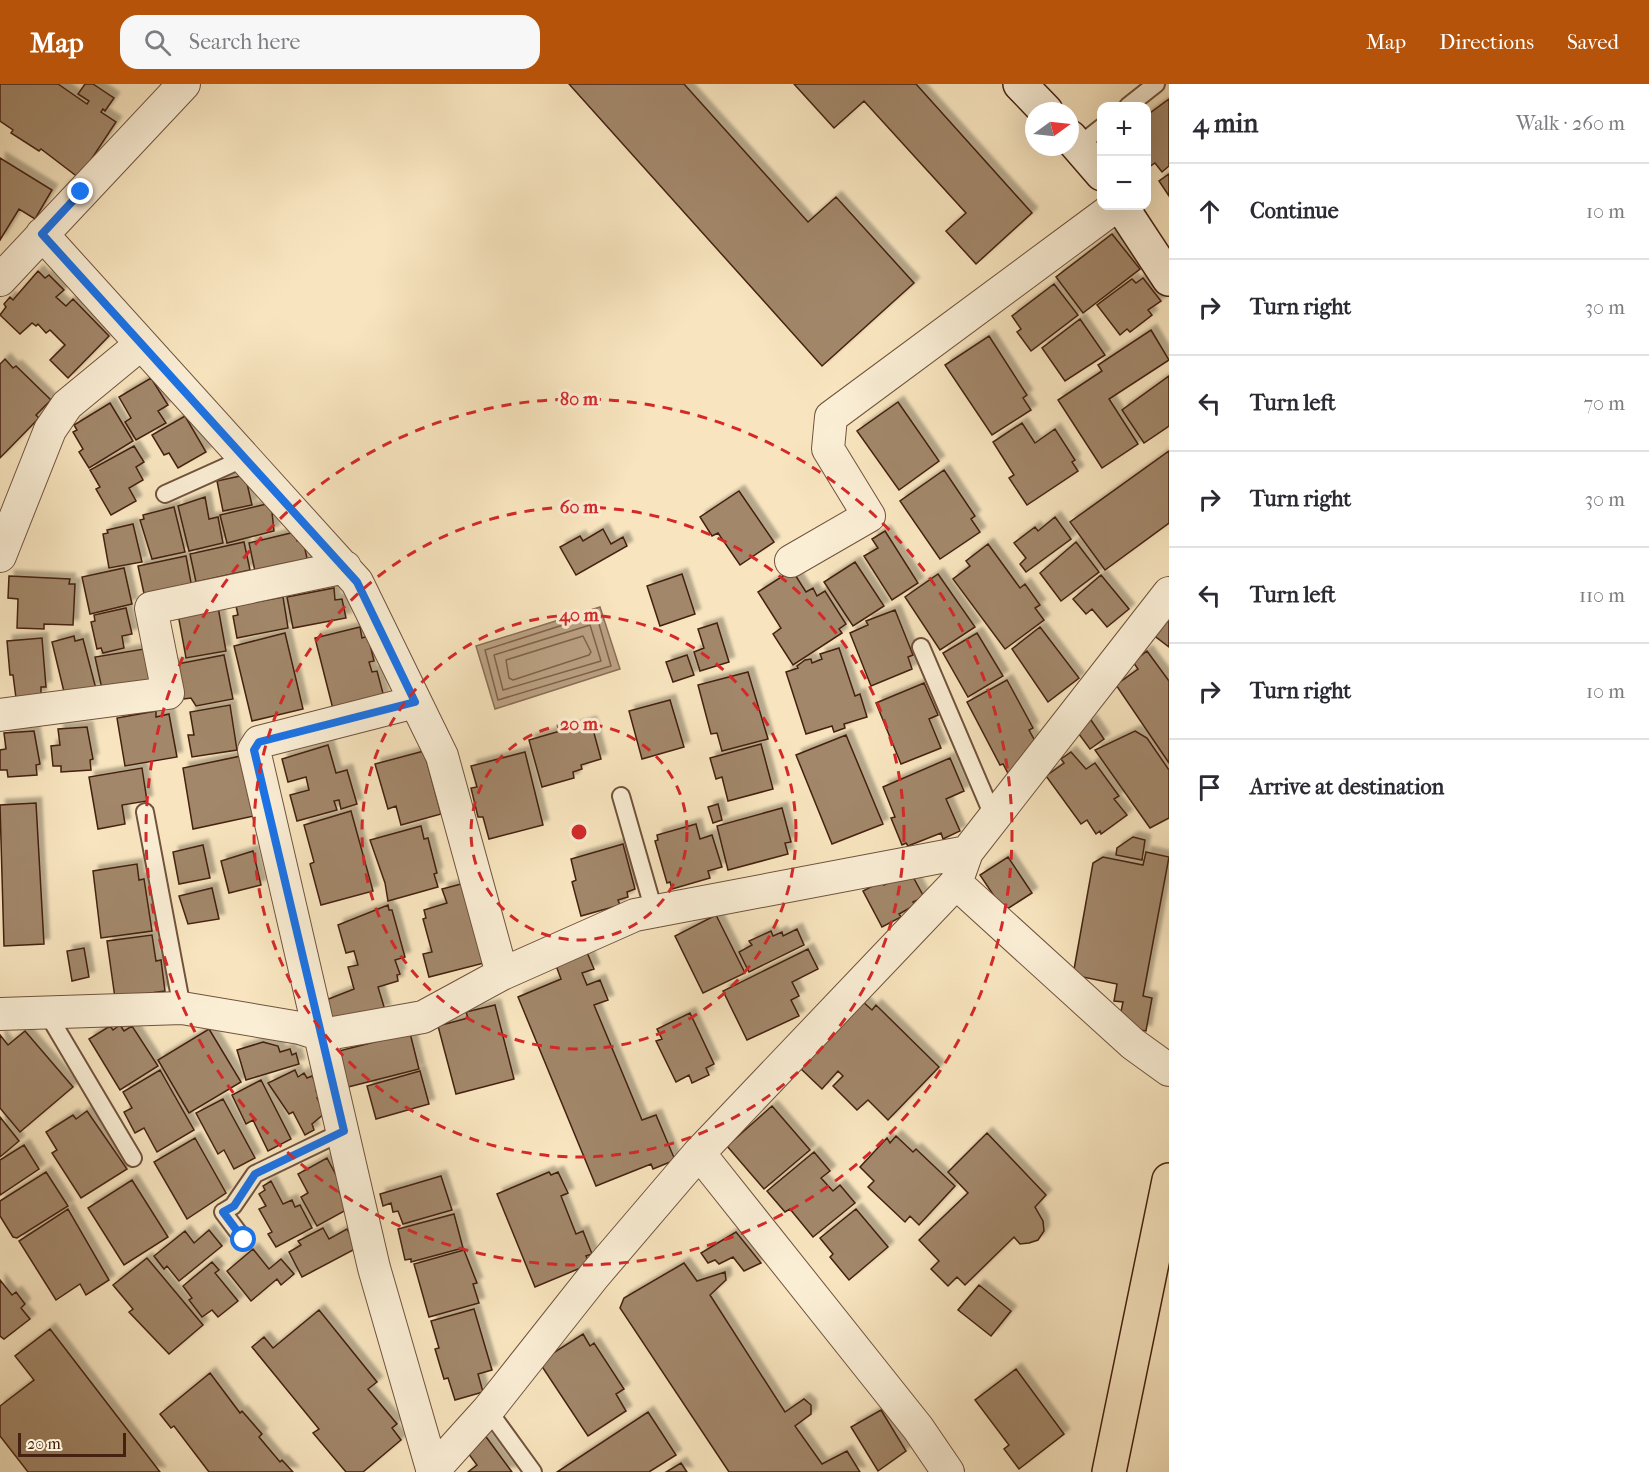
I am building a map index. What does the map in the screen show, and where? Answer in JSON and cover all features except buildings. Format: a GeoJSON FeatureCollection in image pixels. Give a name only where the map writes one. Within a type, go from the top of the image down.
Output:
{"type":"FeatureCollection","features":[{"type":"Feature","properties":{"kind":"main road"},"geometry":{"type":"LineString","coordinates":[[1109,1472],[1169,1180]]}},
{"type":"Feature","properties":{"kind":"street"},"geometry":{"type":"LineString","coordinates":[[0,279],[184,84]]}},
{"type":"Feature","properties":{"kind":"street"},"geometry":{"type":"LineString","coordinates":[[1020,84],[1037,102]]}},
{"type":"Feature","properties":{"kind":"street"},"geometry":{"type":"LineString","coordinates":[[1083,136],[1097,166]]}},
{"type":"Feature","properties":{"kind":"street"},"geometry":{"type":"LineString","coordinates":[[791,561],[869,516],[828,449],[831,417],[1111,210]]}},
{"type":"Feature","properties":{"kind":"street"},"geometry":{"type":"LineString","coordinates":[[1124,210],[1169,279]]}},
{"type":"Feature","properties":{"kind":"street"},"geometry":{"type":"LineString","coordinates":[[42,234],[357,582],[442,756],[502,974]]}},
{"type":"Feature","properties":{"kind":"street"},"geometry":{"type":"LineString","coordinates":[[0,555],[50,430],[67,405],[141,344]]}},
{"type":"Feature","properties":{"kind":"street"},"geometry":{"type":"LineString","coordinates":[[0,715],[168,693],[151,608],[345,567]]}},
{"type":"Feature","properties":{"kind":"street"},"geometry":{"type":"LineString","coordinates":[[432,1472],[488,1410],[594,1276],[699,1153],[956,883],[967,852],[1169,593]]}},
{"type":"Feature","properties":{"kind":"street"},"geometry":{"type":"LineString","coordinates":[[415,702],[259,742],[254,750],[322,1035],[374,1268],[432,1472]]}},
{"type":"Feature","properties":{"kind":"street"},"geometry":{"type":"LineString","coordinates":[[0,1014],[182,1008],[300,1028],[322,1035],[423,1017],[502,974],[635,915],[967,852]]}},
{"type":"Feature","properties":{"kind":"street"},"geometry":{"type":"LineString","coordinates":[[956,883],[1133,1044],[1169,1070]]}},
{"type":"Feature","properties":{"kind":"street"},"geometry":{"type":"LineString","coordinates":[[699,1153],[918,1428],[948,1472]]}},
{"type":"Feature","properties":{"kind":"lane"},"geometry":{"type":"LineString","coordinates":[[1133,102],[1156,84]]}},
{"type":"Feature","properties":{"kind":"lane"},"geometry":{"type":"LineString","coordinates":[[165,494],[245,458]]}},
{"type":"Feature","properties":{"kind":"lane"},"geometry":{"type":"LineString","coordinates":[[921,647],[994,818]]}},
{"type":"Feature","properties":{"kind":"lane"},"geometry":{"type":"LineString","coordinates":[[621,795],[654,911]]}},
{"type":"Feature","properties":{"kind":"lane"},"geometry":{"type":"LineString","coordinates":[[145,812],[182,1008]]}},
{"type":"Feature","properties":{"kind":"lane"},"geometry":{"type":"LineString","coordinates":[[47,1012],[133,1158]]}},
{"type":"Feature","properties":{"kind":"lane"},"geometry":{"type":"LineString","coordinates":[[244,1240],[223,1212],[234,1206],[255,1174],[344,1131]]}},
{"type":"Feature","properties":{"kind":"lane"},"geometry":{"type":"LineString","coordinates":[[488,1410],[533,1472]]}},
{"type":"Feature","properties":{"kind":"water"},"geometry":{"type":"Polygon","coordinates":[[[600,607],[620,669],[495,709],[476,646],[600,607]]]}},
{"type":"Feature","properties":{"kind":"route"},"geometry":{"type":"LineString","coordinates":[[81,192],[42,234],[357,582],[415,702],[259,742],[254,750],[344,1131],[255,1174],[234,1206],[223,1212],[244,1240]]}}]}
